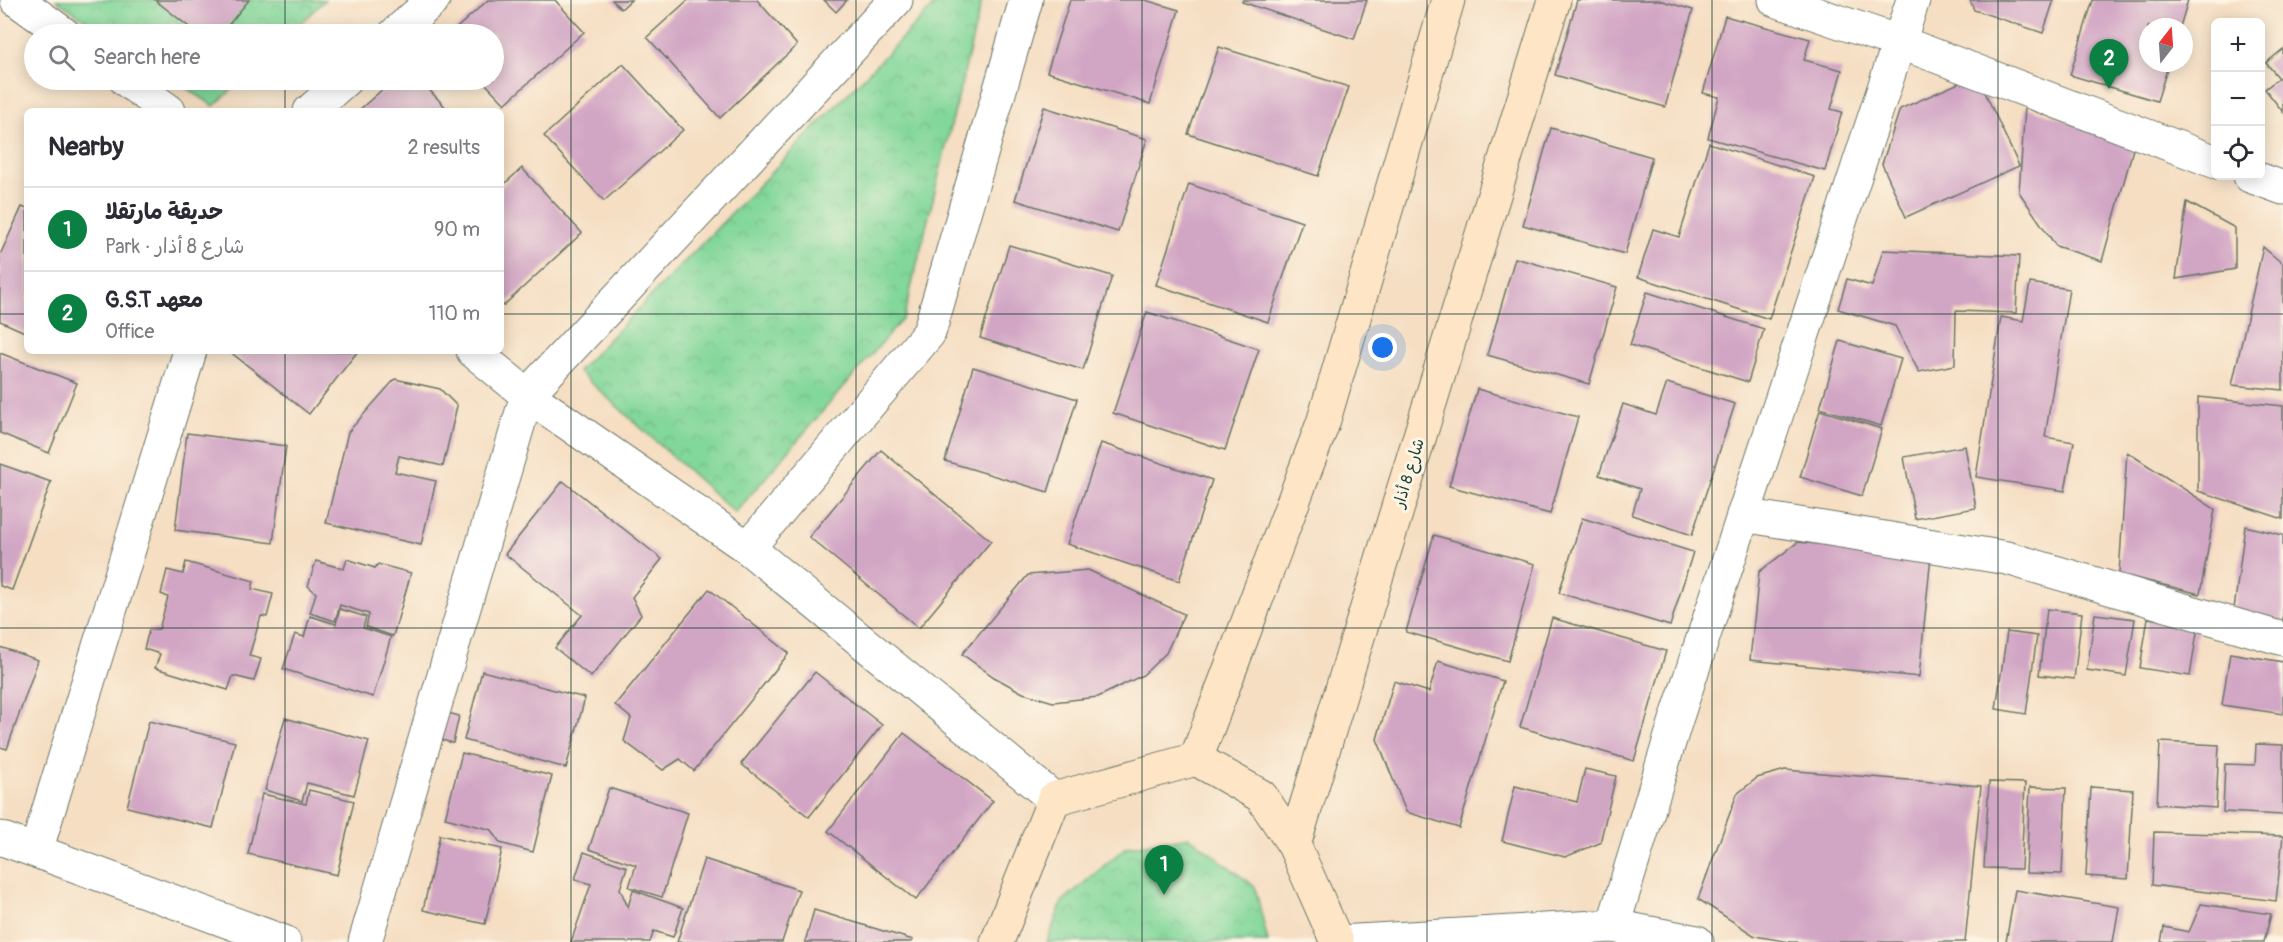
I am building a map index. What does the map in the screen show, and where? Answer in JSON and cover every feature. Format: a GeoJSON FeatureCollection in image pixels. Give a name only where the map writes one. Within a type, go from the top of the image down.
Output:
{"type":"FeatureCollection","features":[{"type":"Feature","properties":{"kind":"main road"},"geometry":{"type":"LineString","coordinates":[[1196,759],[1323,423],[1448,0]]}},
{"type":"Feature","properties":{"kind":"main road","name":"شارع 8 أذار"},"geometry":{"type":"LineString","coordinates":[[1294,845],[1554,0]]}},
{"type":"Feature","properties":{"kind":"main road"},"geometry":{"type":"LineString","coordinates":[[997,942],[1054,799],[1196,759],[1262,796],[1294,845],[1338,942]]}},
{"type":"Feature","properties":{"kind":"street"},"geometry":{"type":"LineString","coordinates":[[17,0],[50,24]]}},
{"type":"Feature","properties":{"kind":"street"},"geometry":{"type":"LineString","coordinates":[[406,24],[433,0]]}},
{"type":"Feature","properties":{"kind":"street"},"geometry":{"type":"LineString","coordinates":[[365,942],[527,395],[896,0]]}},
{"type":"Feature","properties":{"kind":"street"},"geometry":{"type":"LineString","coordinates":[[748,548],[929,333],[1026,0]]}},
{"type":"Feature","properties":{"kind":"street"},"geometry":{"type":"LineString","coordinates":[[1775,0],[1899,42],[2211,160]]}},
{"type":"Feature","properties":{"kind":"street"},"geometry":{"type":"LineString","coordinates":[[1613,926],[1676,720],[1913,0]]}},
{"type":"Feature","properties":{"kind":"street"},"geometry":{"type":"LineString","coordinates":[[140,90],[165,108]]}},
{"type":"Feature","properties":{"kind":"street"},"geometry":{"type":"LineString","coordinates":[[313,108],[334,90]]}},
{"type":"Feature","properties":{"kind":"street"},"geometry":{"type":"LineString","coordinates":[[2261,180],[2283,188]]}},
{"type":"Feature","properties":{"kind":"street"},"geometry":{"type":"LineString","coordinates":[[36,850],[189,354]]}},
{"type":"Feature","properties":{"kind":"street"},"geometry":{"type":"LineString","coordinates":[[477,354],[527,395],[748,548],[1054,799]]}},
{"type":"Feature","properties":{"kind":"street"},"geometry":{"type":"LineString","coordinates":[[1743,515],[2007,558],[2283,639]]}},
{"type":"Feature","properties":{"kind":"street"},"geometry":{"type":"LineString","coordinates":[[0,838],[284,942]]}},
{"type":"Feature","properties":{"kind":"street"},"geometry":{"type":"LineString","coordinates":[[1338,942],[1613,926],[1697,942]]}},
{"type":"Feature","properties":{"kind":"green space"},"geometry":{"type":"Polygon","coordinates":[[[56,0],[325,0],[300,24],[92,24],[56,0]]]}},
{"type":"Feature","properties":{"kind":"green space"},"geometry":{"type":"Polygon","coordinates":[[[939,0],[982,0],[904,317],[735,513],[578,371],[939,0]]]}},
{"type":"Feature","properties":{"kind":"green space"},"geometry":{"type":"Polygon","coordinates":[[[189,90],[231,90],[214,106],[189,90]]]}},
{"type":"Feature","properties":{"kind":"green space"},"geometry":{"type":"Polygon","coordinates":[[[1190,837],[1255,887],[1268,942],[1047,942],[1062,902],[1126,847],[1190,837]]]}},
{"type":"Feature","properties":{"kind":"building"},"geometry":{"type":"Polygon","coordinates":[[[155,0],[249,0],[229,24],[185,24],[155,0]]]}},
{"type":"Feature","properties":{"kind":"building"},"geometry":{"type":"Polygon","coordinates":[[[488,0],[555,0],[584,32],[505,104],[492,90],[504,90],[504,24],[461,24],[488,0]]]}},
{"type":"Feature","properties":{"kind":"building"},"geometry":{"type":"Polygon","coordinates":[[[612,0],[631,0],[621,9],[612,0]]]}},
{"type":"Feature","properties":{"kind":"building"},"geometry":{"type":"Polygon","coordinates":[[[688,0],[757,0],[797,45],[720,118],[647,37],[688,0]]]}},
{"type":"Feature","properties":{"kind":"building"},"geometry":{"type":"Polygon","coordinates":[[[824,0],[847,0],[836,12],[824,0]]]}},
{"type":"Feature","properties":{"kind":"building"},"geometry":{"type":"Polygon","coordinates":[[[1070,0],[1145,0],[1179,10],[1150,104],[1047,72],[1070,0]]]}},
{"type":"Feature","properties":{"kind":"building"},"geometry":{"type":"Polygon","coordinates":[[[1243,0],[1367,0],[1354,39],[1242,2],[1243,0]]]}},
{"type":"Feature","properties":{"kind":"building"},"geometry":{"type":"Polygon","coordinates":[[[1577,0],[1659,0],[1693,10],[1665,107],[1555,75],[1577,0]]]}},
{"type":"Feature","properties":{"kind":"building"},"geometry":{"type":"Polygon","coordinates":[[[1970,0],[2054,0],[2043,33],[1974,10],[1970,0]]]}},
{"type":"Feature","properties":{"kind":"building"},"geometry":{"type":"Polygon","coordinates":[[[2093,0],[2188,0],[2183,18],[2139,18],[2139,72],[2166,72],[2157,101],[2070,75],[2093,0]]]}},
{"type":"Feature","properties":{"kind":"building"},"geometry":{"type":"Polygon","coordinates":[[[1725,16],[1810,39],[1804,60],[1842,70],[1831,109],[1842,112],[1825,171],[1708,138],[1719,97],[1703,93],[1725,16]]]}},
{"type":"Feature","properties":{"kind":"building"},"geometry":{"type":"Polygon","coordinates":[[[1219,47],[1349,87],[1318,176],[1188,134],[1219,47]]]}},
{"type":"Feature","properties":{"kind":"building"},"geometry":{"type":"Polygon","coordinates":[[[2283,49],[2283,112],[2265,89],[2279,78],[2266,63],[2283,49]]]}},
{"type":"Feature","properties":{"kind":"building"},"geometry":{"type":"Polygon","coordinates":[[[623,64],[683,130],[604,201],[544,136],[623,64]]]}},
{"type":"Feature","properties":{"kind":"building"},"geometry":{"type":"Polygon","coordinates":[[[1977,75],[2019,166],[1906,217],[1882,164],[1900,109],[1977,75]]]}},
{"type":"Feature","properties":{"kind":"building"},"geometry":{"type":"Polygon","coordinates":[[[382,90],[429,90],[446,108],[361,108],[382,90]]]}},
{"type":"Feature","properties":{"kind":"building"},"geometry":{"type":"Polygon","coordinates":[[[1044,107],[1147,139],[1118,232],[1015,200],[1044,107]]]}},
{"type":"Feature","properties":{"kind":"building"},"geometry":{"type":"Polygon","coordinates":[[[2025,107],[2135,142],[2102,261],[2056,246],[2019,192],[2025,107]]]}},
{"type":"Feature","properties":{"kind":"building"},"geometry":{"type":"Polygon","coordinates":[[[1551,128],[1652,157],[1625,254],[1523,225],[1551,128]]]}},
{"type":"Feature","properties":{"kind":"building"},"geometry":{"type":"Polygon","coordinates":[[[1709,143],[1815,177],[1769,319],[1638,277],[1653,229],[1679,237],[1709,143]]]}},
{"type":"Feature","properties":{"kind":"building"},"geometry":{"type":"Polygon","coordinates":[[[522,168],[582,233],[504,305],[504,184],[522,168]]]}},
{"type":"Feature","properties":{"kind":"building"},"geometry":{"type":"Polygon","coordinates":[[[1189,184],[1302,222],[1268,322],[1156,285],[1189,184]]]}},
{"type":"Feature","properties":{"kind":"building"},"geometry":{"type":"Polygon","coordinates":[[[2187,202],[2235,228],[2235,269],[2176,279],[2187,202]]]}},
{"type":"Feature","properties":{"kind":"building"},"geometry":{"type":"Polygon","coordinates":[[[22,207],[24,208],[24,332],[0,321],[0,255],[22,207]]]}},
{"type":"Feature","properties":{"kind":"building"},"geometry":{"type":"Polygon","coordinates":[[[1009,245],[1112,276],[1083,370],[980,338],[1009,245]]]}},
{"type":"Feature","properties":{"kind":"building"},"geometry":{"type":"Polygon","coordinates":[[[2263,247],[2283,264],[2283,390],[2232,385],[2263,247]]]}},
{"type":"Feature","properties":{"kind":"building"},"geometry":{"type":"Polygon","coordinates":[[[1883,250],[2019,256],[2016,313],[1956,311],[1955,365],[1919,372],[1895,326],[1838,309],[1847,279],[1872,286],[1883,250]]]}},
{"type":"Feature","properties":{"kind":"building"},"geometry":{"type":"Polygon","coordinates":[[[1515,258],[1617,287],[1589,384],[1487,355],[1515,258]]]}},
{"type":"Feature","properties":{"kind":"building"},"geometry":{"type":"Polygon","coordinates":[[[2030,283],[2069,289],[2045,437],[2074,442],[2065,491],[1976,477],[2001,317],[2023,321],[2030,283]]]}},
{"type":"Feature","properties":{"kind":"building"},"geometry":{"type":"Polygon","coordinates":[[[1647,292],[1764,329],[1748,382],[1630,345],[1647,292]]]}},
{"type":"Feature","properties":{"kind":"building"},"geometry":{"type":"Polygon","coordinates":[[[1147,312],[1259,349],[1225,450],[1113,413],[1147,312]]]}},
{"type":"Feature","properties":{"kind":"building"},"geometry":{"type":"Polygon","coordinates":[[[1840,341],[1901,359],[1881,426],[1820,408],[1840,341]]]}},
{"type":"Feature","properties":{"kind":"building"},"geometry":{"type":"Polygon","coordinates":[[[0,353],[77,383],[49,453],[0,433],[0,353]]]}},
{"type":"Feature","properties":{"kind":"building"},"geometry":{"type":"Polygon","coordinates":[[[233,354],[356,354],[309,414],[233,354]]]}},
{"type":"Feature","properties":{"kind":"building"},"geometry":{"type":"Polygon","coordinates":[[[973,367],[1077,399],[1048,492],[945,461],[973,367]]]}},
{"type":"Feature","properties":{"kind":"building"},"geometry":{"type":"Polygon","coordinates":[[[395,379],[440,389],[457,406],[443,466],[399,456],[395,472],[436,481],[421,545],[326,523],[348,432],[395,379]]]}},
{"type":"Feature","properties":{"kind":"building"},"geometry":{"type":"Polygon","coordinates":[[[1667,383],[1735,404],[1692,535],[1632,515],[1640,489],[1599,475],[1623,404],[1656,415],[1667,383]]]}},
{"type":"Feature","properties":{"kind":"building"},"geometry":{"type":"Polygon","coordinates":[[[1477,389],[1578,417],[1550,514],[1449,486],[1477,389]]]}},
{"type":"Feature","properties":{"kind":"building"},"geometry":{"type":"Polygon","coordinates":[[[2198,397],[2283,406],[2283,519],[2198,491],[2198,397]]]}},
{"type":"Feature","properties":{"kind":"building"},"geometry":{"type":"Polygon","coordinates":[[[1820,410],[1882,429],[1862,496],[1800,477],[1820,410]]]}},
{"type":"Feature","properties":{"kind":"building"},"geometry":{"type":"Polygon","coordinates":[[[187,433],[286,446],[273,543],[175,530],[187,433]]]}},
{"type":"Feature","properties":{"kind":"building"},"geometry":{"type":"Polygon","coordinates":[[[1101,443],[1212,480],[1179,581],[1067,544],[1101,443]]]}},
{"type":"Feature","properties":{"kind":"building"},"geometry":{"type":"Polygon","coordinates":[[[1965,446],[1976,508],[1915,519],[1904,457],[1965,446]]]}},
{"type":"Feature","properties":{"kind":"building"},"geometry":{"type":"Polygon","coordinates":[[[881,450],[991,541],[919,628],[809,537],[881,450]]]}},
{"type":"Feature","properties":{"kind":"building"},"geometry":{"type":"Polygon","coordinates":[[[2127,452],[2215,509],[2200,594],[2119,574],[2127,452]]]}},
{"type":"Feature","properties":{"kind":"building"},"geometry":{"type":"Polygon","coordinates":[[[0,464],[51,482],[12,590],[0,586],[0,464]]]}},
{"type":"Feature","properties":{"kind":"building"},"geometry":{"type":"Polygon","coordinates":[[[563,481],[662,559],[632,597],[641,615],[591,677],[555,648],[582,615],[505,554],[563,481]]]}},
{"type":"Feature","properties":{"kind":"building"},"geometry":{"type":"Polygon","coordinates":[[[1582,518],[1693,552],[1670,626],[1559,593],[1582,518]]]}},
{"type":"Feature","properties":{"kind":"building"},"geometry":{"type":"Polygon","coordinates":[[[2245,526],[2283,535],[2283,625],[2234,609],[2245,526]]]}},
{"type":"Feature","properties":{"kind":"building"},"geometry":{"type":"Polygon","coordinates":[[[1434,535],[1535,564],[1508,661],[1406,632],[1434,535]]]}},
{"type":"Feature","properties":{"kind":"building"},"geometry":{"type":"Polygon","coordinates":[[[1798,542],[1931,555],[1919,677],[1750,660],[1759,572],[1798,542]]]}},
{"type":"Feature","properties":{"kind":"building"},"geometry":{"type":"Polygon","coordinates":[[[347,559],[375,568],[378,564],[411,573],[393,636],[366,627],[369,614],[340,605],[335,621],[310,613],[316,593],[308,586],[316,561],[344,569],[347,559]]]}},
{"type":"Feature","properties":{"kind":"building"},"geometry":{"type":"Polygon","coordinates":[[[186,562],[254,581],[252,589],[273,594],[267,617],[261,616],[249,656],[261,659],[254,681],[233,676],[228,690],[155,668],[160,654],[144,649],[149,630],[159,629],[168,597],[161,594],[167,570],[183,574],[186,562]]]}},
{"type":"Feature","properties":{"kind":"building"},"geometry":{"type":"Polygon","coordinates":[[[1088,570],[1184,614],[1166,653],[1143,675],[1098,697],[1053,702],[1023,693],[994,677],[962,654],[1028,575],[1088,570]]]}},
{"type":"Feature","properties":{"kind":"building"},"geometry":{"type":"Polygon","coordinates":[[[709,589],[789,653],[694,771],[680,759],[663,770],[624,741],[631,718],[615,705],[709,589]]]}},
{"type":"Feature","properties":{"kind":"building"},"geometry":{"type":"Polygon","coordinates":[[[340,609],[366,617],[363,628],[391,637],[373,697],[283,669],[295,634],[304,637],[310,616],[336,624],[340,609]]]}},
{"type":"Feature","properties":{"kind":"building"},"geometry":{"type":"Polygon","coordinates":[[[2047,609],[2082,613],[2074,679],[2039,675],[2047,609]]]}},
{"type":"Feature","properties":{"kind":"building"},"geometry":{"type":"Polygon","coordinates":[[[2095,614],[2135,619],[2126,676],[2087,670],[2095,614]]]}},
{"type":"Feature","properties":{"kind":"building"},"geometry":{"type":"Polygon","coordinates":[[[1552,618],[1666,651],[1634,761],[1520,727],[1552,618]]]}},
{"type":"Feature","properties":{"kind":"building"},"geometry":{"type":"Polygon","coordinates":[[[2148,618],[2198,626],[2190,676],[2140,668],[2148,618]]]}},
{"type":"Feature","properties":{"kind":"building"},"geometry":{"type":"Polygon","coordinates":[[[2007,632],[2037,636],[2026,714],[1996,709],[2007,632]]]}},
{"type":"Feature","properties":{"kind":"building"},"geometry":{"type":"Polygon","coordinates":[[[0,647],[38,660],[7,749],[0,747],[0,647]]]}},
{"type":"Feature","properties":{"kind":"building"},"geometry":{"type":"Polygon","coordinates":[[[2230,653],[2283,662],[2283,714],[2222,705],[2230,653]]]}},
{"type":"Feature","properties":{"kind":"building"},"geometry":{"type":"Polygon","coordinates":[[[1438,661],[1503,681],[1459,828],[1406,812],[1377,739],[1394,681],[1429,692],[1438,661]]]}},
{"type":"Feature","properties":{"kind":"building"},"geometry":{"type":"Polygon","coordinates":[[[482,671],[585,698],[566,768],[464,740],[482,671]]]}},
{"type":"Feature","properties":{"kind":"building"},"geometry":{"type":"Polygon","coordinates":[[[815,672],[882,725],[809,817],[741,764],[815,672]]]}},
{"type":"Feature","properties":{"kind":"building"},"geometry":{"type":"Polygon","coordinates":[[[445,712],[459,716],[453,743],[438,739],[445,712]]]}},
{"type":"Feature","properties":{"kind":"building"},"geometry":{"type":"Polygon","coordinates":[[[285,718],[369,741],[354,795],[307,783],[302,801],[265,790],[285,718]]]}},
{"type":"Feature","properties":{"kind":"building"},"geometry":{"type":"Polygon","coordinates":[[[149,721],[235,742],[213,828],[127,807],[149,721]]]}},
{"type":"Feature","properties":{"kind":"building"},"geometry":{"type":"Polygon","coordinates":[[[904,733],[993,801],[916,900],[828,831],[904,733]]]}},
{"type":"Feature","properties":{"kind":"building"},"geometry":{"type":"Polygon","coordinates":[[[2160,742],[2219,745],[2216,808],[2157,804],[2160,742]]]}},
{"type":"Feature","properties":{"kind":"building"},"geometry":{"type":"Polygon","coordinates":[[[2256,744],[2283,745],[2283,815],[2223,812],[2225,764],[2255,765],[2256,744]]]}},
{"type":"Feature","properties":{"kind":"building"},"geometry":{"type":"Polygon","coordinates":[[[462,753],[552,776],[533,852],[500,843],[492,830],[445,818],[462,753]]]}},
{"type":"Feature","properties":{"kind":"building"},"geometry":{"type":"Polygon","coordinates":[[[1585,769],[1616,776],[1600,843],[1565,857],[1502,841],[1515,786],[1577,802],[1585,769]]]}},
{"type":"Feature","properties":{"kind":"building"},"geometry":{"type":"Polygon","coordinates":[[[1785,770],[1981,786],[1965,942],[1790,942],[1755,936],[1698,899],[1737,794],[1757,778],[1785,770]]]}},
{"type":"Feature","properties":{"kind":"building"},"geometry":{"type":"Polygon","coordinates":[[[1989,782],[2025,783],[2021,869],[1984,868],[1989,782]]]}},
{"type":"Feature","properties":{"kind":"building"},"geometry":{"type":"Polygon","coordinates":[[[2030,787],[2066,788],[2062,874],[2026,873],[2030,787]]]}},
{"type":"Feature","properties":{"kind":"building"},"geometry":{"type":"Polygon","coordinates":[[[2091,787],[2133,790],[2128,879],[2086,876],[2091,787]]]}},
{"type":"Feature","properties":{"kind":"building"},"geometry":{"type":"Polygon","coordinates":[[[609,788],[688,813],[662,897],[629,887],[636,865],[589,849],[609,788]]]}},
{"type":"Feature","properties":{"kind":"building"},"geometry":{"type":"Polygon","coordinates":[[[309,790],[354,801],[337,875],[248,854],[262,794],[306,804],[309,790]]]}},
{"type":"Feature","properties":{"kind":"building"},"geometry":{"type":"Polygon","coordinates":[[[2154,832],[2283,836],[2276,901],[2152,885],[2154,832]]]}},
{"type":"Feature","properties":{"kind":"building"},"geometry":{"type":"Polygon","coordinates":[[[440,835],[502,849],[485,924],[423,910],[440,835]]]}},
{"type":"Feature","properties":{"kind":"building"},"geometry":{"type":"Polygon","coordinates":[[[584,852],[627,867],[620,889],[628,907],[633,890],[683,908],[673,937],[654,931],[650,942],[571,942],[591,884],[575,879],[584,852]]]}},
{"type":"Feature","properties":{"kind":"building"},"geometry":{"type":"Polygon","coordinates":[[[704,859],[799,890],[782,942],[677,942],[704,859]]]}},
{"type":"Feature","properties":{"kind":"building"},"geometry":{"type":"Polygon","coordinates":[[[2015,890],[2119,907],[2113,942],[2006,942],[2015,890]]]}},
{"type":"Feature","properties":{"kind":"building"},"geometry":{"type":"Polygon","coordinates":[[[2201,904],[2271,914],[2264,942],[2161,942],[2164,927],[2189,932],[2201,904]]]}},
{"type":"Feature","properties":{"kind":"building"},"geometry":{"type":"Polygon","coordinates":[[[814,910],[913,940],[912,942],[805,942],[814,910]]]}},
{"type":"Feature","properties":{"kind":"place","name":"G.S.T معهد"},"geometry":{"type":"Point","coordinates":[2109,89]}},
{"type":"Feature","properties":{"kind":"place","name":"حديقة مارتقلا"},"geometry":{"type":"Point","coordinates":[1164,895]}}]}
